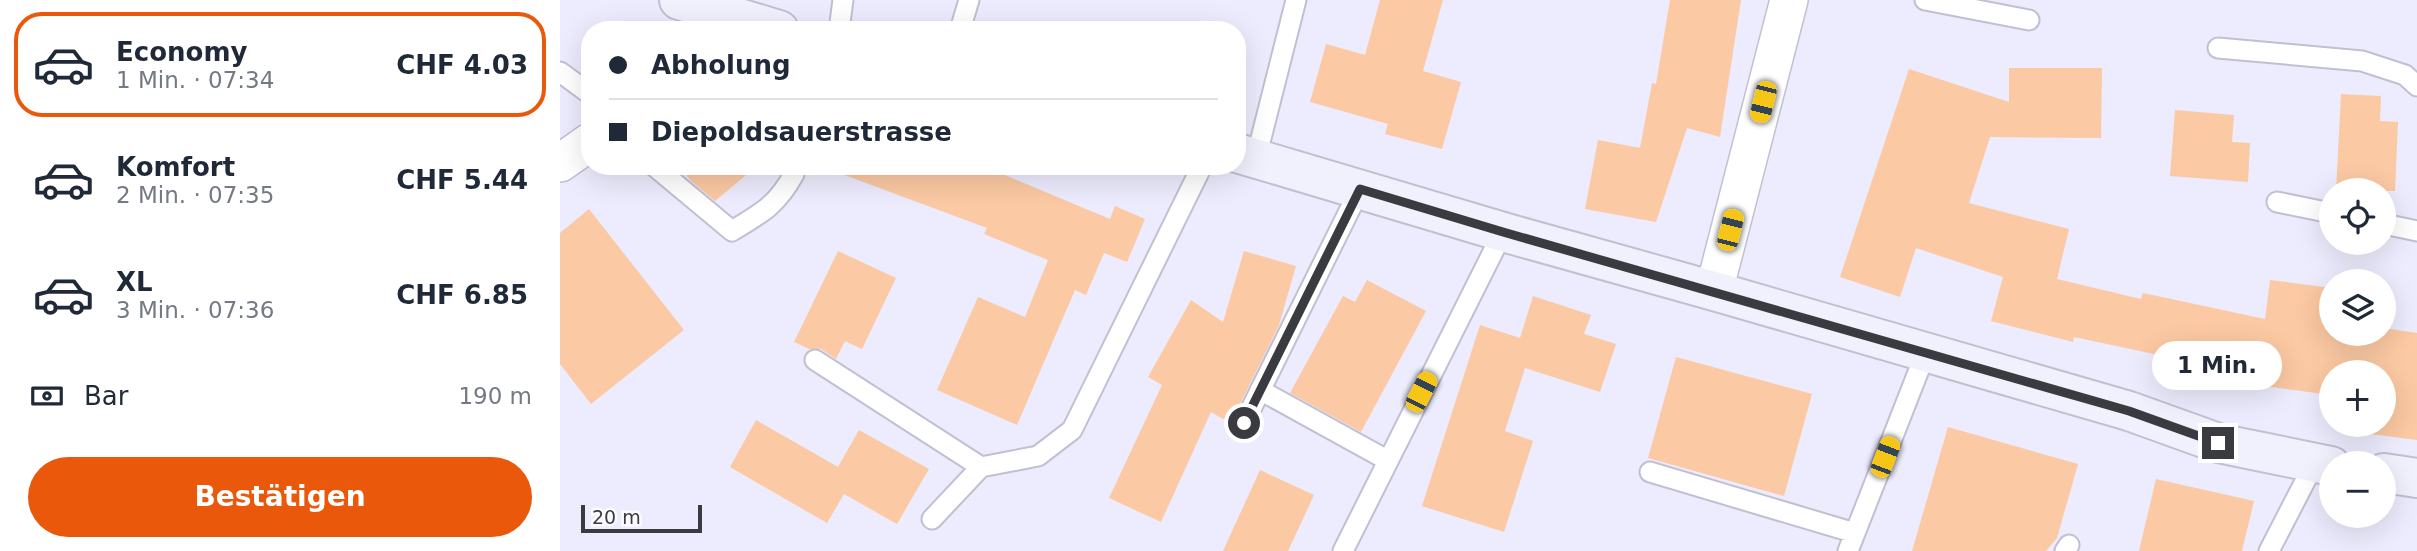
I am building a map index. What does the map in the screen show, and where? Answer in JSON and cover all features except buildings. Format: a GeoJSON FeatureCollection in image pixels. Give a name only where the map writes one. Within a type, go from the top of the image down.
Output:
{"type":"FeatureCollection","features":[{"type":"Feature","properties":{"kind":"main road"},"geometry":{"type":"LineString","coordinates":[[689,8],[742,21]]}},
{"type":"Feature","properties":{"kind":"main road"},"geometry":{"type":"LineString","coordinates":[[1246,155],[1503,232],[2129,411],[2218,443],[2319,464]]}},
{"type":"Feature","properties":{"kind":"main road"},"geometry":{"type":"LineString","coordinates":[[2396,475],[2417,478]]}},
{"type":"Feature","properties":{"kind":"street"},"geometry":{"type":"LineString","coordinates":[[1714,291],[1789,0]]}},
{"type":"Feature","properties":{"kind":"street"},"geometry":{"type":"LineString","coordinates":[[560,163],[581,148]]}},
{"type":"Feature","properties":{"kind":"lane"},"geometry":{"type":"LineString","coordinates":[[840,21],[843,0]]}},
{"type":"Feature","properties":{"kind":"lane"},"geometry":{"type":"LineString","coordinates":[[962,21],[968,0]]}},
{"type":"Feature","properties":{"kind":"lane"},"geometry":{"type":"LineString","coordinates":[[1246,155],[1296,0]]}},
{"type":"Feature","properties":{"kind":"lane"},"geometry":{"type":"LineString","coordinates":[[1925,0],[2029,20]]}},
{"type":"Feature","properties":{"kind":"lane"},"geometry":{"type":"LineString","coordinates":[[2218,48],[2362,61],[2406,75],[2417,86]]}},
{"type":"Feature","properties":{"kind":"lane"},"geometry":{"type":"LineString","coordinates":[[560,72],[581,87]]}},
{"type":"Feature","properties":{"kind":"lane"},"geometry":{"type":"LineString","coordinates":[[665,175],[732,231],[759,215],[782,196],[793,175]]}},
{"type":"Feature","properties":{"kind":"lane"},"geometry":{"type":"LineString","coordinates":[[932,519],[981,467],[1038,456],[1072,430],[1198,175]]}},
{"type":"Feature","properties":{"kind":"lane"},"geometry":{"type":"LineString","coordinates":[[1244,423],[1360,189]]}},
{"type":"Feature","properties":{"kind":"lane"},"geometry":{"type":"LineString","coordinates":[[2277,202],[2319,211]]}},
{"type":"Feature","properties":{"kind":"lane"},"geometry":{"type":"LineString","coordinates":[[2396,227],[2417,231]]}},
{"type":"Feature","properties":{"kind":"lane"},"geometry":{"type":"LineString","coordinates":[[1343,551],[1503,232]]}},
{"type":"Feature","properties":{"kind":"lane"},"geometry":{"type":"LineString","coordinates":[[1650,472],[1851,542],[1926,352]]}},
{"type":"Feature","properties":{"kind":"lane"},"geometry":{"type":"LineString","coordinates":[[815,360],[981,467]]}},
{"type":"Feature","properties":{"kind":"lane"},"geometry":{"type":"LineString","coordinates":[[1260,390],[1387,460]]}},
{"type":"Feature","properties":{"kind":"lane"},"geometry":{"type":"LineString","coordinates":[[2269,551],[2319,471]]}},
{"type":"Feature","properties":{"kind":"route"},"geometry":{"type":"LineString","coordinates":[[1244,423],[1360,189],[2129,411],[2218,443]]}}]}
